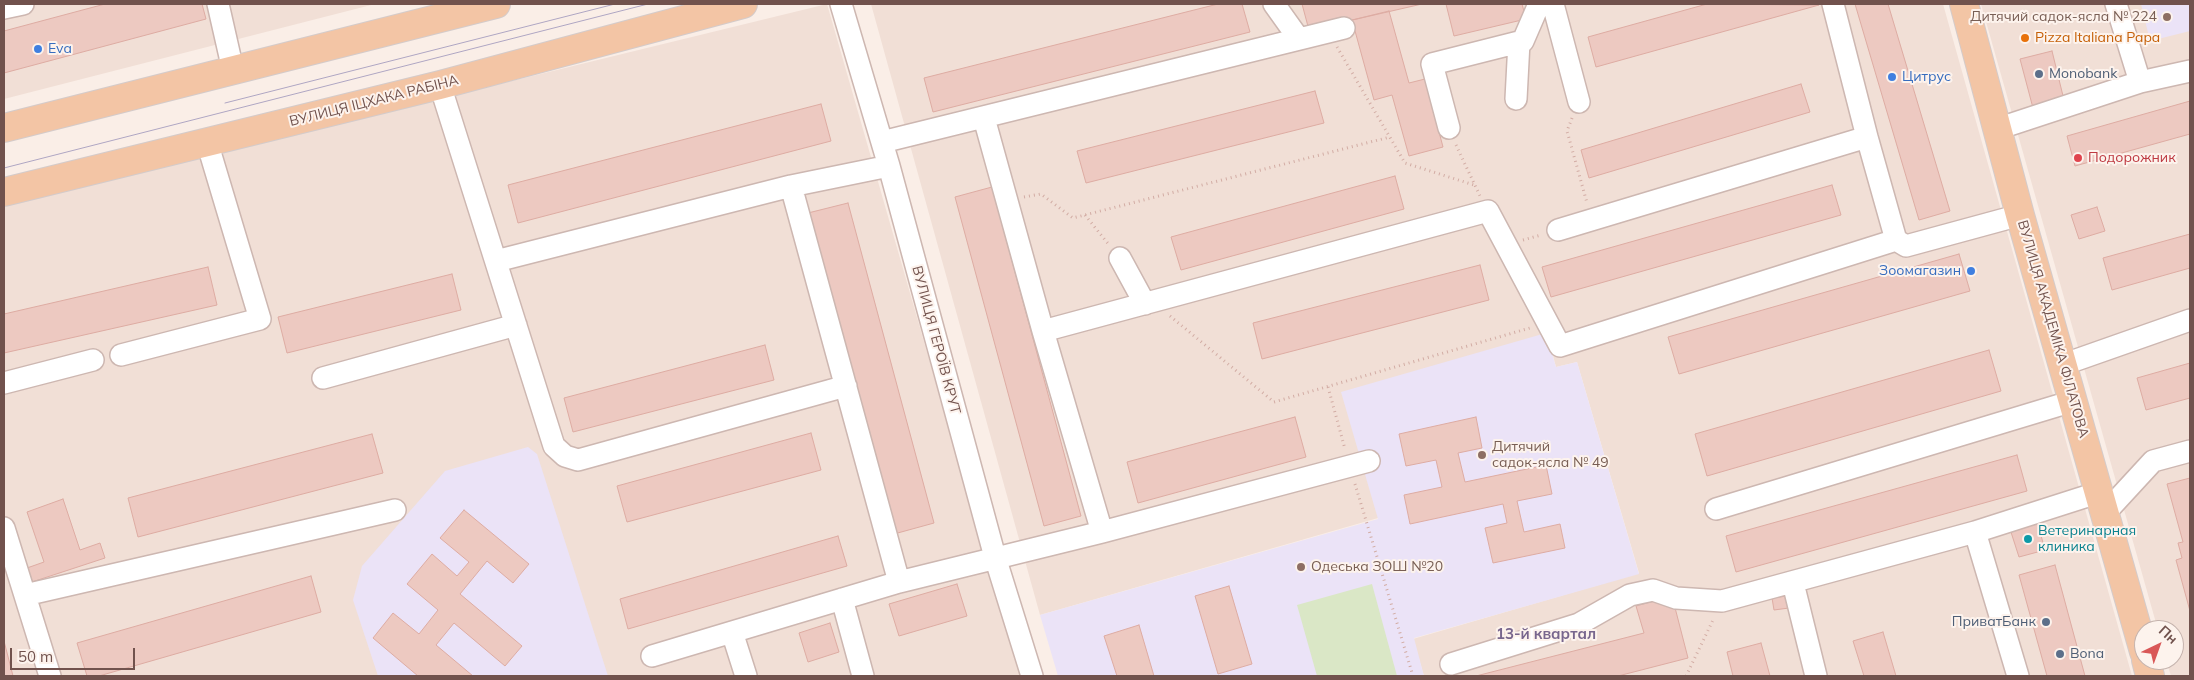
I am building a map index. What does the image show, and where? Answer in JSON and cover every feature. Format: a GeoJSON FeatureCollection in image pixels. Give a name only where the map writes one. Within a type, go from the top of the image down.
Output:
{"type":"FeatureCollection","features":[{"type":"Feature","properties":{"kind":"main road"},"geometry":{"type":"LineString","coordinates":[[4,128],[496,4]]}},
{"type":"Feature","properties":{"kind":"main road","name":"ВУЛИЦЯ ІЦХАКА РАБІНА"},"geometry":{"type":"LineString","coordinates":[[4,192],[440,85],[743,4]]}},
{"type":"Feature","properties":{"kind":"main road","name":"ВУЛИЦЯ АКАДЕМІКА ФІЛАТОВА"},"geometry":{"type":"LineString","coordinates":[[1964,4],[2020,216],[2135,620]]}},
{"type":"Feature","properties":{"kind":"street"},"geometry":{"type":"LineString","coordinates":[[4,8],[23,4]]}},
{"type":"Feature","properties":{"kind":"street"},"geometry":{"type":"LineString","coordinates":[[218,4],[234,70]]}},
{"type":"Feature","properties":{"kind":"street","name":"ВУЛИЦЯ ГЕРОЇВ КРУТ"},"geometry":{"type":"LineString","coordinates":[[841,4],[889,166],[995,557],[1032,676]]}},
{"type":"Feature","properties":{"kind":"street"},"geometry":{"type":"LineString","coordinates":[[1274,4],[1299,39]]}},
{"type":"Feature","properties":{"kind":"street"},"geometry":{"type":"LineString","coordinates":[[1449,128],[1432,64],[1523,41],[1539,4]]}},
{"type":"Feature","properties":{"kind":"street"},"geometry":{"type":"LineString","coordinates":[[1553,4],[1579,102]]}},
{"type":"Feature","properties":{"kind":"street"},"geometry":{"type":"LineString","coordinates":[[1833,4],[1896,240],[1906,246],[2020,216]]}},
{"type":"Feature","properties":{"kind":"street"},"geometry":{"type":"LineString","coordinates":[[2116,4],[2140,82]]}},
{"type":"Feature","properties":{"kind":"street"},"geometry":{"type":"LineString","coordinates":[[882,142],[1336,30]]}},
{"type":"Feature","properties":{"kind":"street"},"geometry":{"type":"LineString","coordinates":[[1516,99],[1519,42]]}},
{"type":"Feature","properties":{"kind":"street"},"geometry":{"type":"LineString","coordinates":[[1997,129],[2140,82],[2190,71]]}},
{"type":"Feature","properties":{"kind":"street"},"geometry":{"type":"LineString","coordinates":[[440,85],[554,446],[565,456],[578,460],[846,386]]}},
{"type":"Feature","properties":{"kind":"street"},"geometry":{"type":"LineString","coordinates":[[984,118],[1102,532]]}},
{"type":"Feature","properties":{"kind":"street"},"geometry":{"type":"LineString","coordinates":[[1558,230],[1867,137]]}},
{"type":"Feature","properties":{"kind":"street"},"geometry":{"type":"LineString","coordinates":[[121,355],[260,319],[206,142]]}},
{"type":"Feature","properties":{"kind":"street"},"geometry":{"type":"LineString","coordinates":[[496,261],[792,186],[889,166]]}},
{"type":"Feature","properties":{"kind":"street"},"geometry":{"type":"LineString","coordinates":[[792,186],[899,582]]}},
{"type":"Feature","properties":{"kind":"street"},"geometry":{"type":"LineString","coordinates":[[1043,330],[1488,211],[1549,322],[1560,346],[1896,240]]}},
{"type":"Feature","properties":{"kind":"street"},"geometry":{"type":"LineString","coordinates":[[1120,258],[1148,303]]}},
{"type":"Feature","properties":{"kind":"street"},"geometry":{"type":"LineString","coordinates":[[2062,365],[2190,320]]}},
{"type":"Feature","properties":{"kind":"street"},"geometry":{"type":"LineString","coordinates":[[323,378],[516,325]]}},
{"type":"Feature","properties":{"kind":"street"},"geometry":{"type":"LineString","coordinates":[[4,383],[93,360]]}},
{"type":"Feature","properties":{"kind":"street"},"geometry":{"type":"LineString","coordinates":[[1716,509],[2073,401]]}},
{"type":"Feature","properties":{"kind":"street"},"geometry":{"type":"LineString","coordinates":[[1451,664],[1579,624],[1630,595],[1653,590],[1676,598],[1722,601],[1975,532],[2103,502],[2153,461],[2190,451]]}},
{"type":"Feature","properties":{"kind":"street"},"geometry":{"type":"LineString","coordinates":[[652,656],[899,582],[1102,532],[1359,463]]}},
{"type":"Feature","properties":{"kind":"street"},"geometry":{"type":"LineString","coordinates":[[25,595],[395,510]]}},
{"type":"Feature","properties":{"kind":"street"},"geometry":{"type":"LineString","coordinates":[[4,528],[50,676]]}},
{"type":"Feature","properties":{"kind":"street"},"geometry":{"type":"LineString","coordinates":[[1975,532],[2018,676]]}},
{"type":"Feature","properties":{"kind":"street"},"geometry":{"type":"LineString","coordinates":[[1793,582],[1816,676]]}},
{"type":"Feature","properties":{"kind":"street"},"geometry":{"type":"LineString","coordinates":[[842,599],[863,676]]}},
{"type":"Feature","properties":{"kind":"street"},"geometry":{"type":"LineString","coordinates":[[732,632],[746,676]]}},
{"type":"Feature","properties":{"kind":"path"},"geometry":{"type":"LineString","coordinates":[[1336,30],[1405,164],[1474,184]]}},
{"type":"Feature","properties":{"kind":"path"},"geometry":{"type":"LineString","coordinates":[[1579,102],[1567,131],[1592,220]]}},
{"type":"Feature","properties":{"kind":"path"},"geometry":{"type":"LineString","coordinates":[[1449,128],[1488,211]]}},
{"type":"Feature","properties":{"kind":"path"},"geometry":{"type":"LineString","coordinates":[[1007,201],[1041,194],[1072,218],[1390,137]]}},
{"type":"Feature","properties":{"kind":"path"},"geometry":{"type":"LineString","coordinates":[[1085,215],[1120,258]]}},
{"type":"Feature","properties":{"kind":"path"},"geometry":{"type":"LineString","coordinates":[[1506,245],[1558,230]]}},
{"type":"Feature","properties":{"kind":"path"},"geometry":{"type":"LineString","coordinates":[[1148,303],[1274,402],[1549,322]]}},
{"type":"Feature","properties":{"kind":"path"},"geometry":{"type":"LineString","coordinates":[[1328,387],[1359,463],[1413,676]]}},
{"type":"Feature","properties":{"kind":"path"},"geometry":{"type":"LineString","coordinates":[[1686,676],[1722,601]]}},
{"type":"Feature","properties":{"kind":"shaded area"},"geometry":{"type":"Polygon","coordinates":[[[4,4],[375,4],[4,99],[4,4]]]}},
{"type":"Feature","properties":{"kind":"shaded area"},"geometry":{"type":"Polygon","coordinates":[[[827,4],[1020,676],[4,676],[4,205],[827,4]]]}},
{"type":"Feature","properties":{"kind":"shaded area"},"geometry":{"type":"Polygon","coordinates":[[[871,4],[1943,4],[2132,676],[1424,676],[1413,639],[1639,573],[1577,362],[1556,367],[1547,333],[1378,518],[1040,615],[871,4]]]}},
{"type":"Feature","properties":{"kind":"shaded area"},"geometry":{"type":"Polygon","coordinates":[[[1981,4],[2190,4],[2190,676],[2171,676],[2169,670],[2184,670],[2184,620],[2155,620],[1981,4]]]}},
{"type":"Feature","properties":{"kind":"shaded area","name":"Дитячий садок-ясла № 224"},"geometry":{"type":"Polygon","coordinates":[[[2141,4],[2190,4],[2190,31],[2150,41],[2141,4]]]}},
{"type":"Feature","properties":{"kind":"shaded area"},"geometry":{"type":"Polygon","coordinates":[[[1546,333],[1556,367],[1577,362],[1639,574],[1414,638],[1424,676],[1058,676],[1040,615],[1378,519],[1341,392],[1546,333]]]}},
{"type":"Feature","properties":{"kind":"shaded area"},"geometry":{"type":"Polygon","coordinates":[[[528,447],[537,454],[608,676],[378,676],[353,600],[362,566],[445,471],[528,447]]]}},
{"type":"Feature","properties":{"kind":"green space"},"geometry":{"type":"Polygon","coordinates":[[[1372,584],[1397,676],[1317,676],[1297,605],[1372,584]]]}},
{"type":"Feature","properties":{"kind":"building"},"geometry":{"type":"Polygon","coordinates":[[[105,4],[202,4],[206,19],[4,73],[4,31],[105,4]]]}},
{"type":"Feature","properties":{"kind":"building"},"geometry":{"type":"Polygon","coordinates":[[[1218,4],[1242,4],[1250,32],[933,112],[924,78],[1218,4]]]}},
{"type":"Feature","properties":{"kind":"building"},"geometry":{"type":"Polygon","coordinates":[[[1302,4],[1422,4],[1309,30],[1302,4]]]}},
{"type":"Feature","properties":{"kind":"building"},"geometry":{"type":"Polygon","coordinates":[[[1446,4],[1522,4],[1526,19],[1454,36],[1446,4]]]}},
{"type":"Feature","properties":{"kind":"building"},"geometry":{"type":"Polygon","coordinates":[[[1707,4],[1819,5],[1596,67],[1588,37],[1707,4]]]}},
{"type":"Feature","properties":{"kind":"building"},"geometry":{"type":"Polygon","coordinates":[[[1855,4],[1888,4],[1950,211],[1919,220],[1855,4]]]}},
{"type":"Feature","properties":{"kind":"building"},"geometry":{"type":"Polygon","coordinates":[[[1389,11],[1409,83],[1425,79],[1443,147],[1409,156],[1392,95],[1374,100],[1352,20],[1389,11]]]}},
{"type":"Feature","properties":{"kind":"building"},"geometry":{"type":"Polygon","coordinates":[[[2052,51],[2064,100],[2033,108],[2020,59],[2052,51]]]}},
{"type":"Feature","properties":{"kind":"building"},"geometry":{"type":"Polygon","coordinates":[[[1801,84],[1810,112],[1589,178],[1581,150],[1801,84]]]}},
{"type":"Feature","properties":{"kind":"building"},"geometry":{"type":"Polygon","coordinates":[[[1315,91],[1324,123],[1086,183],[1077,151],[1315,91]]]}},
{"type":"Feature","properties":{"kind":"building"},"geometry":{"type":"Polygon","coordinates":[[[2190,101],[2190,134],[2075,166],[2067,136],[2190,101]]]}},
{"type":"Feature","properties":{"kind":"building"},"geometry":{"type":"Polygon","coordinates":[[[821,104],[831,141],[518,223],[508,185],[821,104]]]}},
{"type":"Feature","properties":{"kind":"building"},"geometry":{"type":"Polygon","coordinates":[[[1395,176],[1404,209],[1181,270],[1171,237],[1395,176]]]}},
{"type":"Feature","properties":{"kind":"building"},"geometry":{"type":"Polygon","coordinates":[[[1832,185],[1841,215],[1551,297],[1542,267],[1832,185]]]}},
{"type":"Feature","properties":{"kind":"building"},"geometry":{"type":"Polygon","coordinates":[[[992,187],[1081,516],[1044,526],[955,197],[992,187]]]}},
{"type":"Feature","properties":{"kind":"building"},"geometry":{"type":"Polygon","coordinates":[[[848,203],[934,523],[894,534],[808,213],[848,203]]]}},
{"type":"Feature","properties":{"kind":"building"},"geometry":{"type":"Polygon","coordinates":[[[2097,207],[2105,231],[2079,239],[2071,215],[2097,207]]]}},
{"type":"Feature","properties":{"kind":"building"},"geometry":{"type":"Polygon","coordinates":[[[2190,234],[2190,268],[2112,290],[2103,258],[2190,234]]]}},
{"type":"Feature","properties":{"kind":"building"},"geometry":{"type":"Polygon","coordinates":[[[1959,254],[1970,291],[1679,374],[1668,337],[1959,254]]]}},
{"type":"Feature","properties":{"kind":"building"},"geometry":{"type":"Polygon","coordinates":[[[1480,265],[1489,300],[1262,359],[1253,323],[1480,265]]]}},
{"type":"Feature","properties":{"kind":"building"},"geometry":{"type":"Polygon","coordinates":[[[208,267],[217,305],[4,353],[4,314],[208,267]]]}},
{"type":"Feature","properties":{"kind":"building"},"geometry":{"type":"Polygon","coordinates":[[[452,274],[461,310],[287,353],[278,317],[452,274]]]}},
{"type":"Feature","properties":{"kind":"building"},"geometry":{"type":"Polygon","coordinates":[[[765,345],[774,380],[573,432],[564,398],[765,345]]]}},
{"type":"Feature","properties":{"kind":"building"},"geometry":{"type":"Polygon","coordinates":[[[1989,350],[2001,391],[1707,476],[1695,434],[1989,350]]]}},
{"type":"Feature","properties":{"kind":"building"},"geometry":{"type":"Polygon","coordinates":[[[2190,363],[2190,398],[2146,410],[2137,378],[2190,363]]]}},
{"type":"Feature","properties":{"kind":"building"},"geometry":{"type":"Polygon","coordinates":[[[1295,417],[1306,457],[1138,503],[1127,462],[1295,417]]]}},
{"type":"Feature","properties":{"kind":"building"},"geometry":{"type":"Polygon","coordinates":[[[1476,417],[1482,448],[1458,453],[1465,482],[1546,465],[1552,494],[1517,501],[1524,532],[1560,524],[1565,548],[1493,563],[1485,528],[1507,523],[1503,504],[1410,524],[1404,495],[1442,487],[1436,460],[1406,466],[1399,434],[1476,417]]]}},
{"type":"Feature","properties":{"kind":"building"},"geometry":{"type":"Polygon","coordinates":[[[811,433],[821,470],[627,522],[617,486],[811,433]]]}},
{"type":"Feature","properties":{"kind":"building"},"geometry":{"type":"Polygon","coordinates":[[[372,434],[383,473],[138,537],[128,498],[372,434]]]}},
{"type":"Feature","properties":{"kind":"building"},"geometry":{"type":"Polygon","coordinates":[[[2017,455],[2027,491],[1736,572],[1726,536],[2017,455]]]}},
{"type":"Feature","properties":{"kind":"building"},"geometry":{"type":"Polygon","coordinates":[[[2190,478],[2190,611],[2176,560],[2182,558],[2178,543],[2183,542],[2167,484],[2190,478]]]}},
{"type":"Feature","properties":{"kind":"building"},"geometry":{"type":"Polygon","coordinates":[[[63,499],[80,550],[100,543],[105,558],[32,582],[27,568],[44,562],[27,512],[63,499]]]}},
{"type":"Feature","properties":{"kind":"building"},"geometry":{"type":"Polygon","coordinates":[[[464,510],[529,564],[513,583],[487,561],[460,594],[522,646],[505,666],[454,623],[436,645],[473,676],[418,676],[373,638],[393,613],[419,634],[438,610],[407,584],[432,554],[457,576],[469,562],[440,538],[464,510]]]}},
{"type":"Feature","properties":{"kind":"building","name":"Ветеринарная клиника"},"geometry":{"type":"Polygon","coordinates":[[[2037,521],[2045,550],[2019,557],[2010,529],[2037,521]]]}},
{"type":"Feature","properties":{"kind":"building"},"geometry":{"type":"Polygon","coordinates":[[[838,536],[847,566],[628,629],[620,599],[838,536]]]}},
{"type":"Feature","properties":{"kind":"building"},"geometry":{"type":"Polygon","coordinates":[[[2055,565],[2085,676],[2047,676],[2019,575],[2055,565]]]}},
{"type":"Feature","properties":{"kind":"building"},"geometry":{"type":"Polygon","coordinates":[[[311,576],[321,612],[99,676],[87,676],[77,643],[311,576]]]}},
{"type":"Feature","properties":{"kind":"building"},"geometry":{"type":"Polygon","coordinates":[[[957,584],[967,616],[899,636],[889,604],[957,584]]]}},
{"type":"Feature","properties":{"kind":"building"},"geometry":{"type":"Polygon","coordinates":[[[1229,586],[1252,664],[1218,674],[1195,596],[1229,586]]]}},
{"type":"Feature","properties":{"kind":"building"},"geometry":{"type":"Polygon","coordinates":[[[1672,596],[1688,658],[1618,676],[1476,676],[1644,633],[1636,606],[1672,596]]]}},
{"type":"Feature","properties":{"kind":"building"},"geometry":{"type":"Polygon","coordinates":[[[1787,596],[1789,608],[1774,610],[1772,598],[1787,596]]]}},
{"type":"Feature","properties":{"kind":"building"},"geometry":{"type":"Polygon","coordinates":[[[830,623],[839,652],[808,662],[799,633],[830,623]]]}},
{"type":"Feature","properties":{"kind":"building"},"geometry":{"type":"Polygon","coordinates":[[[1139,625],[1154,676],[1117,676],[1104,636],[1139,625]]]}},
{"type":"Feature","properties":{"kind":"building"},"geometry":{"type":"Polygon","coordinates":[[[1883,632],[1896,676],[1864,676],[1853,641],[1883,632]]]}},
{"type":"Feature","properties":{"kind":"building"},"geometry":{"type":"Polygon","coordinates":[[[4,641],[13,676],[4,676],[4,641]]]}},
{"type":"Feature","properties":{"kind":"building"},"geometry":{"type":"Polygon","coordinates":[[[1761,643],[1770,676],[1733,676],[1727,652],[1761,643]]]}},
{"type":"Feature","properties":{"kind":"tram line"},"geometry":{"type":"LineString","coordinates":[[225,103],[615,4]]}},
{"type":"Feature","properties":{"kind":"tram line"},"geometry":{"type":"LineString","coordinates":[[4,168],[648,4]]}},
{"type":"Feature","properties":{"kind":"place","name":"Дитячий садок-ясла № 224"},"geometry":{"type":"Point","coordinates":[2167,17]}},
{"type":"Feature","properties":{"kind":"place","name":"Pizza Italiana Papa"},"geometry":{"type":"Point","coordinates":[2025,38]}},
{"type":"Feature","properties":{"kind":"place","name":"Eva"},"geometry":{"type":"Point","coordinates":[38,49]}},
{"type":"Feature","properties":{"kind":"place","name":"Monobank"},"geometry":{"type":"Point","coordinates":[2039,74]}},
{"type":"Feature","properties":{"kind":"place","name":"Цитрус"},"geometry":{"type":"Point","coordinates":[1892,77]}},
{"type":"Feature","properties":{"kind":"place","name":"Подорожник"},"geometry":{"type":"Point","coordinates":[2078,158]}},
{"type":"Feature","properties":{"kind":"place","name":"Зоомагазин"},"geometry":{"type":"Point","coordinates":[1971,271]}},
{"type":"Feature","properties":{"kind":"place","name":"Дитячий садок-ясла № 49"},"geometry":{"type":"Point","coordinates":[1482,455]}},
{"type":"Feature","properties":{"kind":"place","name":"Ветеринарная клиника"},"geometry":{"type":"Point","coordinates":[2028,539]}},
{"type":"Feature","properties":{"kind":"place","name":"Одеська ЗОШ №20"},"geometry":{"type":"Point","coordinates":[1301,567]}},
{"type":"Feature","properties":{"kind":"place","name":"ПриватБанк"},"geometry":{"type":"Point","coordinates":[2046,622]}},
{"type":"Feature","properties":{"kind":"place","name":"Bona"},"geometry":{"type":"Point","coordinates":[2060,654]}},
{"type":"Feature","properties":{"kind":"district","name":"13-й квартал"},"geometry":{"type":"Point","coordinates":[1546,634]}}]}
